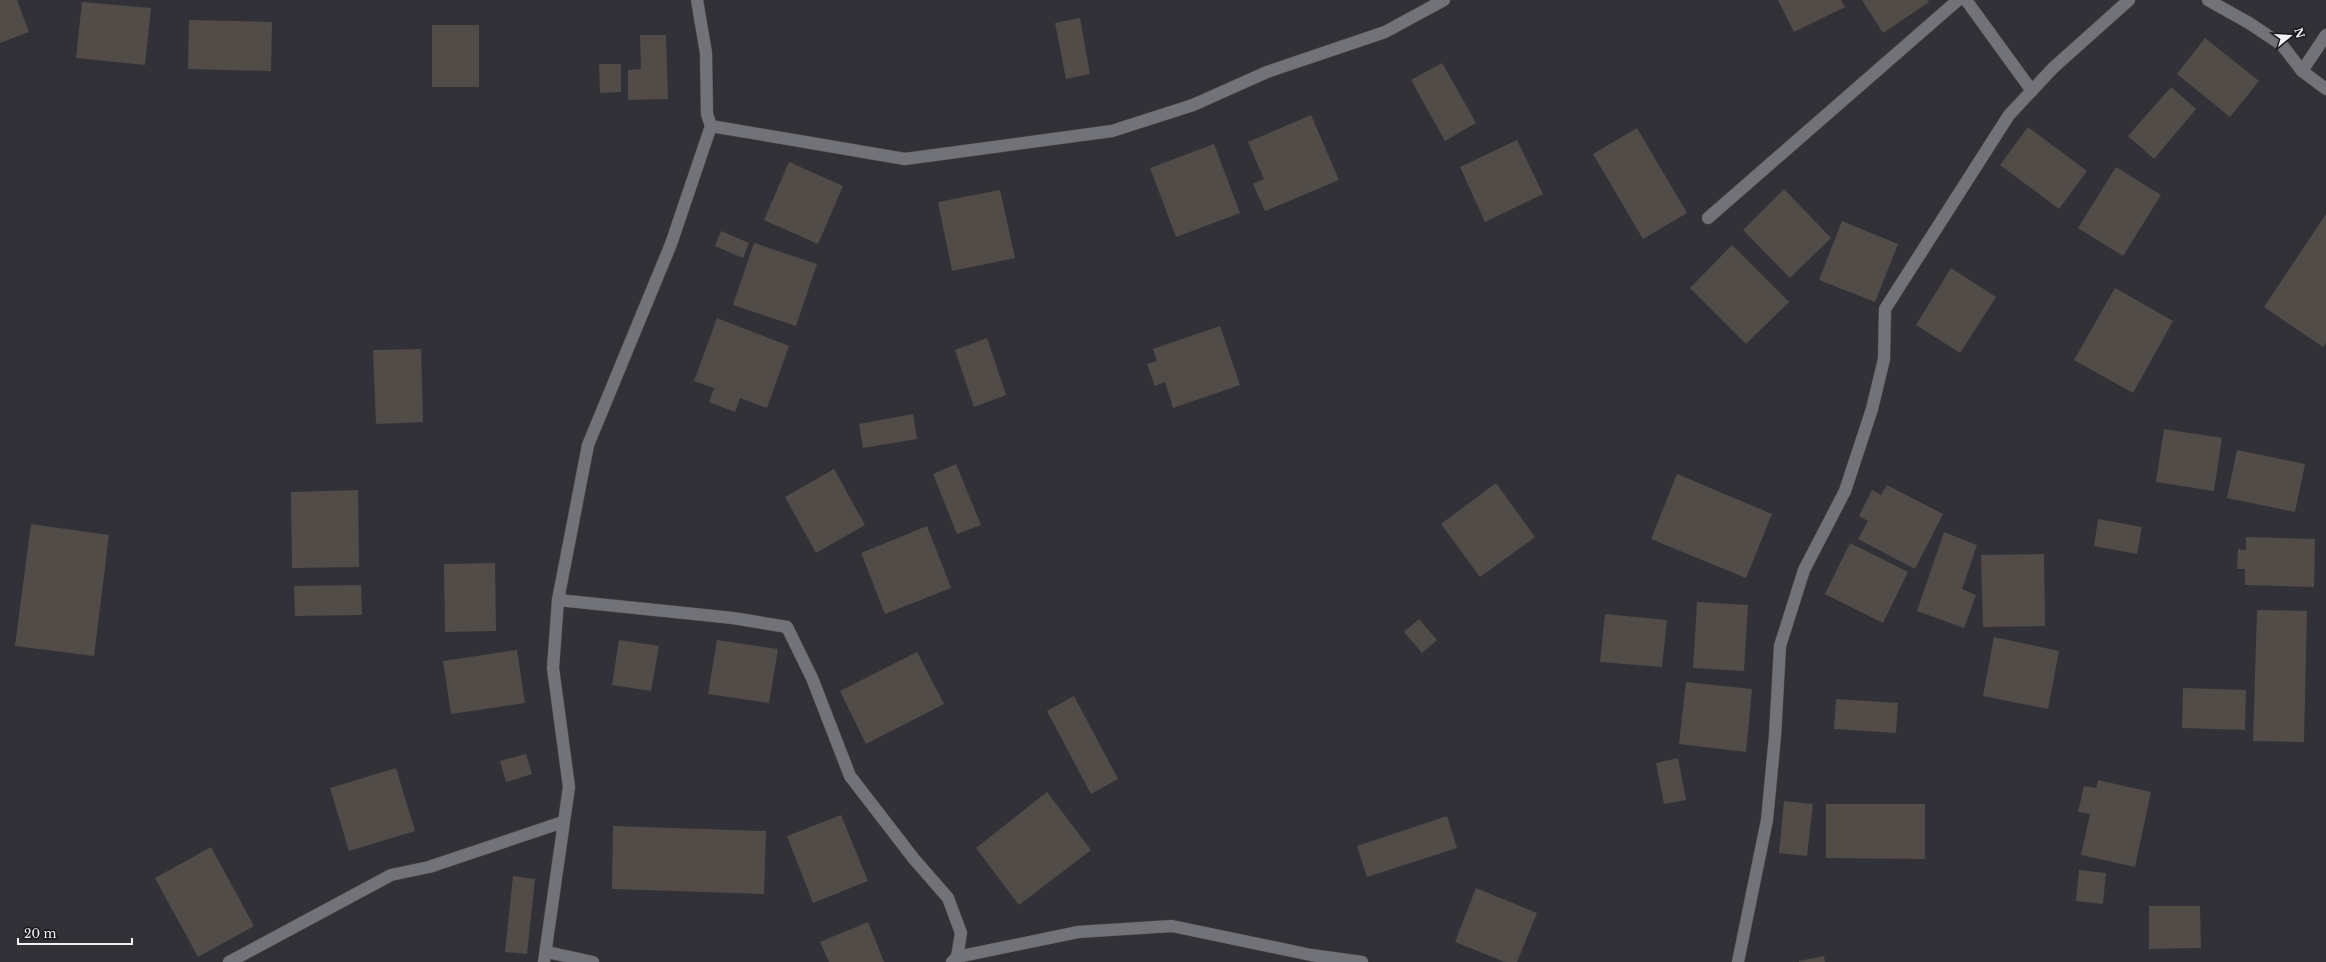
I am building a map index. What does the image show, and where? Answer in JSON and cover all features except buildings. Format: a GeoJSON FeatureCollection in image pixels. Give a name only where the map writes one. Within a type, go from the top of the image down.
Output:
{"type":"FeatureCollection","features":[{"type":"Feature","properties":{"kind":"street"},"geometry":{"type":"LineString","coordinates":[[593,962],[545,957],[569,787],[553,668],[558,600],[588,445],[671,244],[711,126],[707,114],[706,54],[697,0]]}},
{"type":"Feature","properties":{"kind":"street"},"geometry":{"type":"LineString","coordinates":[[711,126],[905,159],[1112,131],[1193,105],[1267,72],[1384,32],[1444,0]]}},
{"type":"Feature","properties":{"kind":"street"},"geometry":{"type":"LineString","coordinates":[[1708,218],[1958,0]]}},
{"type":"Feature","properties":{"kind":"street"},"geometry":{"type":"LineString","coordinates":[[1966,0],[2032,91]]}},
{"type":"Feature","properties":{"kind":"street"},"geometry":{"type":"LineString","coordinates":[[1738,962],[1766,820],[1775,736],[1780,646],[1804,570],[1845,491],[1872,409],[1884,359],[1885,309],[2009,115],[2054,68],[2129,0]]}},
{"type":"Feature","properties":{"kind":"street"},"geometry":{"type":"LineString","coordinates":[[2208,0],[2250,23],[2282,44],[2302,71],[2326,89]]}},
{"type":"Feature","properties":{"kind":"street"},"geometry":{"type":"LineString","coordinates":[[2302,71],[2326,35]]}},
{"type":"Feature","properties":{"kind":"street"},"geometry":{"type":"LineString","coordinates":[[558,600],[733,618],[787,627],[812,678],[850,776],[914,858],[948,898],[961,934],[956,960],[1078,932],[1172,926],[1311,955],[1362,962]]}},
{"type":"Feature","properties":{"kind":"street"},"geometry":{"type":"LineString","coordinates":[[229,962],[391,875],[429,867],[563,822]]}}]}
